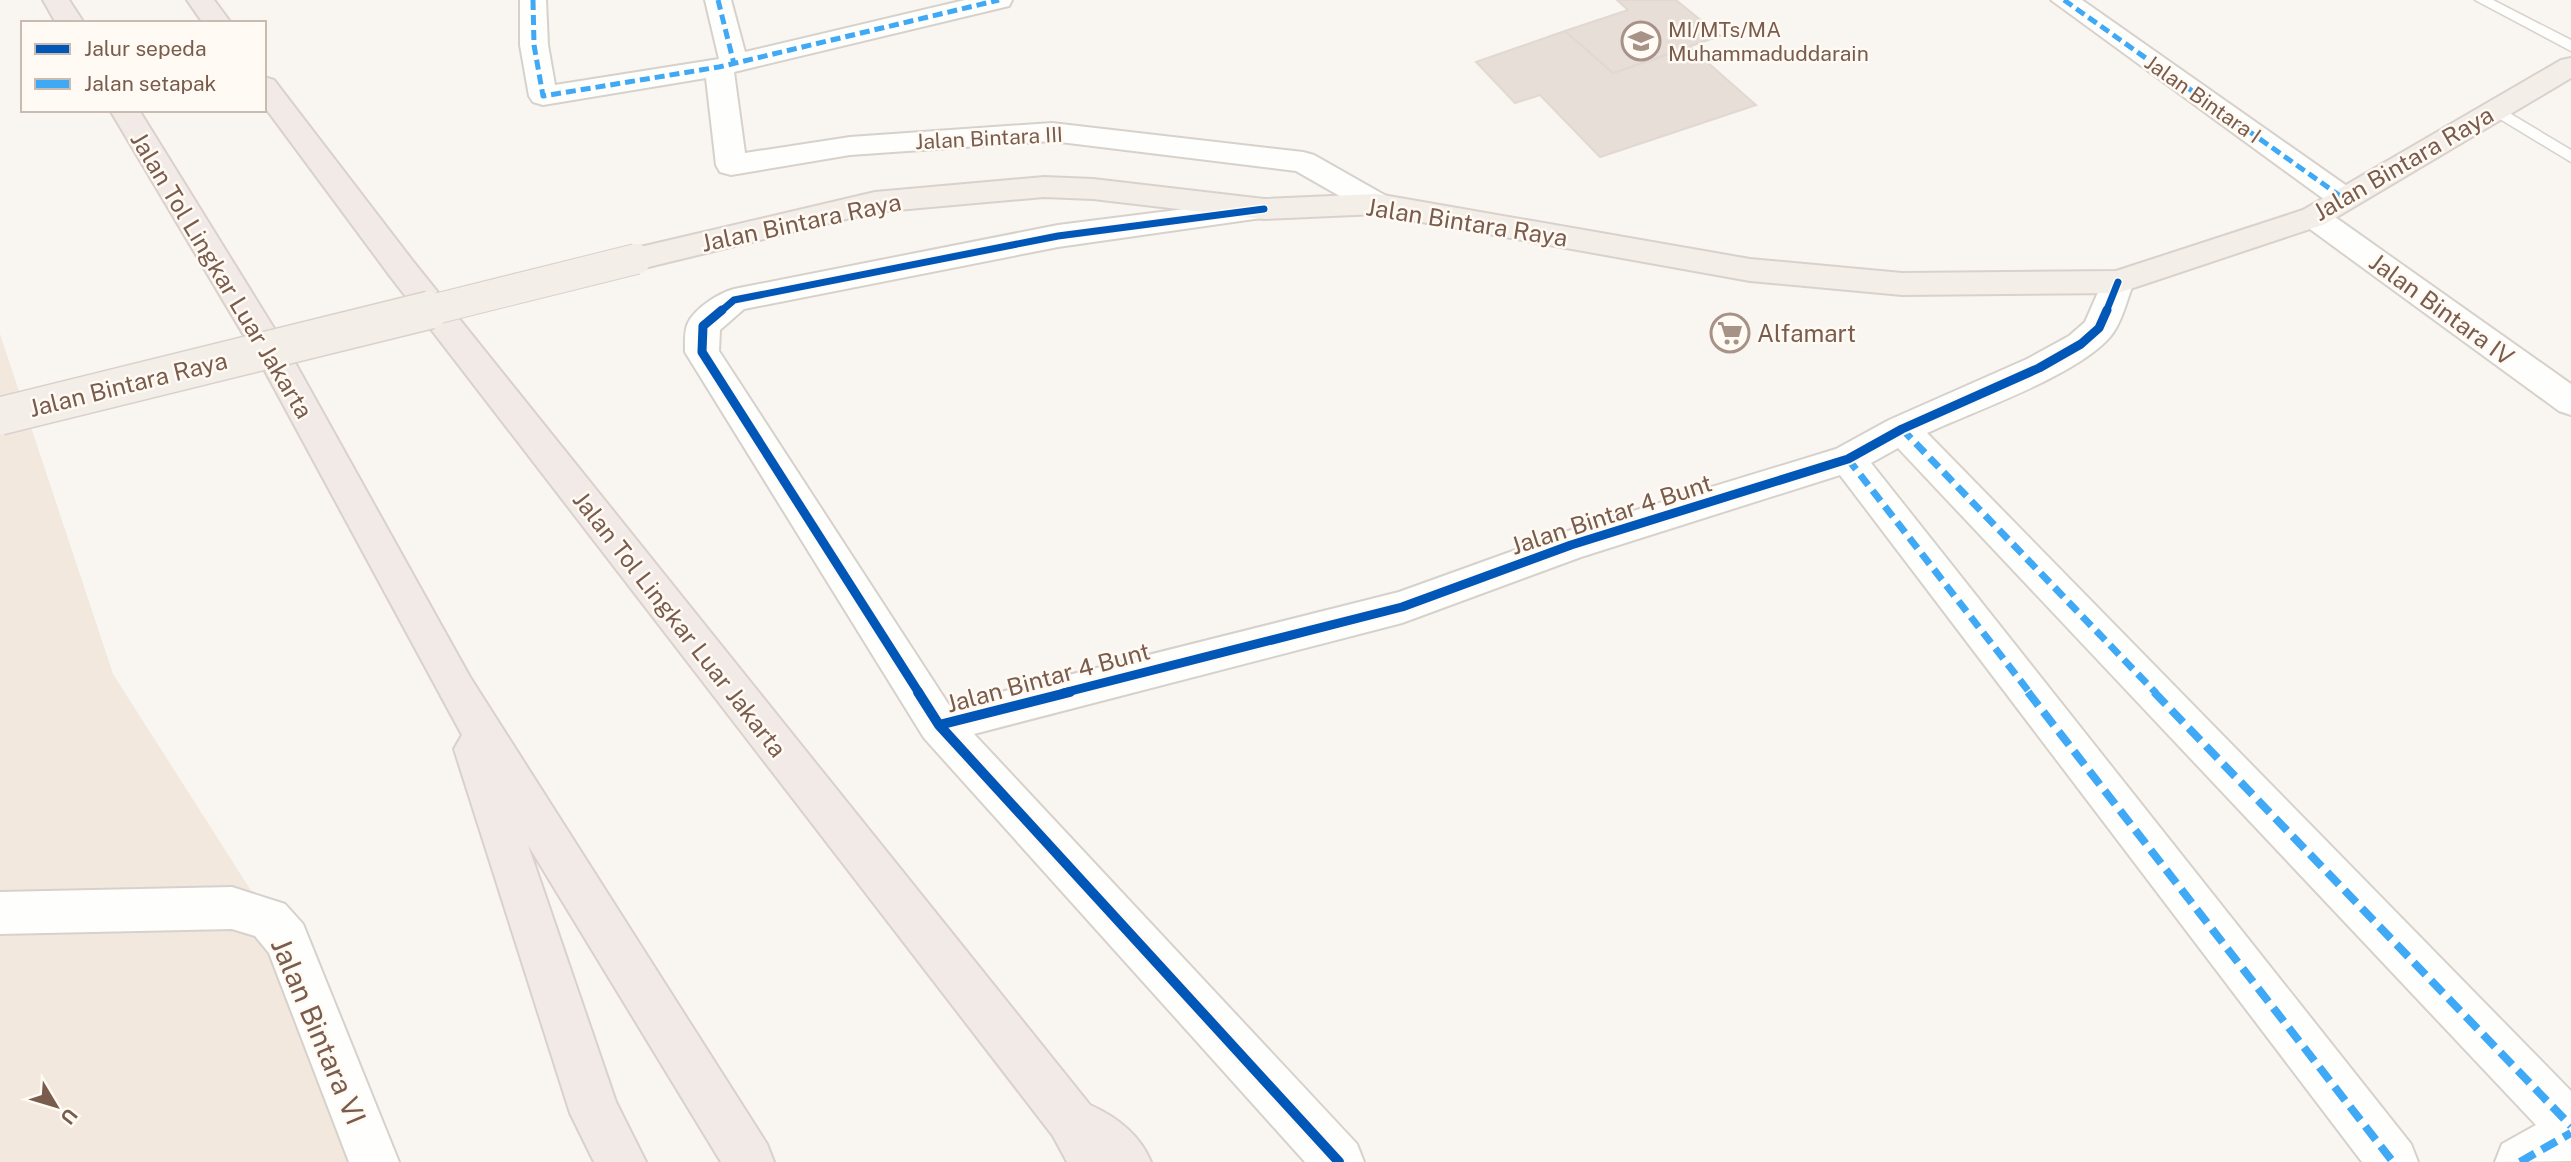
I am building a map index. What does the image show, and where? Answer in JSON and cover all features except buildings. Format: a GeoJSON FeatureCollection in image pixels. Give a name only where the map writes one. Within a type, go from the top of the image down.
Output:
{"type":"FeatureCollection","features":[{"type":"Feature","properties":{"kind":"highway"},"geometry":{"type":"LineString","coordinates":[[56,0],[69,21]]}},
{"type":"Feature","properties":{"kind":"highway"},"geometry":{"type":"LineString","coordinates":[[200,0],[216,21]]}},
{"type":"Feature","properties":{"kind":"highway","name":"Jalan Tol Lingkar Luar Jakarta"},"geometry":{"type":"LineString","coordinates":[[266,89],[401,268],[1070,1119],[1096,1162]]}},
{"type":"Feature","properties":{"kind":"highway","name":"Jalan Tol Lingkar Luar Jakarta"},"geometry":{"type":"LineString","coordinates":[[125,112],[281,368],[456,689],[749,1162]]}},
{"type":"Feature","properties":{"kind":"highway"},"geometry":{"type":"LineString","coordinates":[[456,689],[596,1113],[621,1162]]}},
{"type":"Feature","properties":{"kind":"highway"},"geometry":{"type":"LineString","coordinates":[[1070,1119],[1111,1146],[1126,1162]]}},
{"type":"Feature","properties":{"kind":"main road","name":"Jalan Bintara Raya"},"geometry":{"type":"LineString","coordinates":[[0,416],[875,202],[998,190],[1094,189],[1264,209],[1377,204],[1750,270],[1902,284],[2118,282],[2314,217],[2571,66]]}},
{"type":"Feature","properties":{"kind":"street"},"geometry":{"type":"LineString","coordinates":[[533,0],[534,45],[543,96],[726,66],[999,0]]}},
{"type":"Feature","properties":{"kind":"street"},"geometry":{"type":"LineString","coordinates":[[718,0],[726,66]]}},
{"type":"Feature","properties":{"kind":"street","name":"Jalan Bintara I"},"geometry":{"type":"LineString","coordinates":[[2064,0],[2343,198]]}},
{"type":"Feature","properties":{"kind":"street","name":"Jalan Bintara III"},"geometry":{"type":"LineString","coordinates":[[726,66],[731,164],[850,146],[1052,132],[1303,162],[1377,204]]}},
{"type":"Feature","properties":{"kind":"street","name":"Jalan Bintar 4 Bunt"},"geometry":{"type":"LineString","coordinates":[[1264,209],[1058,236],[734,300],[703,326],[702,352],[939,725],[1402,607],[1571,545],[1848,459],[1902,429],[2039,368],[2081,344],[2099,328],[2118,282]]}},
{"type":"Feature","properties":{"kind":"street","name":"Jalan Bintara IV"},"geometry":{"type":"LineString","coordinates":[[2314,217],[2571,402]]}},
{"type":"Feature","properties":{"kind":"street"},"geometry":{"type":"LineString","coordinates":[[1902,429],[2571,1126]]}},
{"type":"Feature","properties":{"kind":"street"},"geometry":{"type":"LineString","coordinates":[[1848,459],[2393,1162]]}},
{"type":"Feature","properties":{"kind":"street"},"geometry":{"type":"LineString","coordinates":[[939,725],[1339,1162]]}},
{"type":"Feature","properties":{"kind":"street","name":"Jalan Bintara VI"},"geometry":{"type":"LineString","coordinates":[[2,923],[232,908],[269,919],[287,939],[374,1162]]}},
{"type":"Feature","properties":{"kind":"street"},"geometry":{"type":"LineString","coordinates":[[2520,1162],[2571,1133]]}},
{"type":"Feature","properties":{"kind":"lane"},"geometry":{"type":"LineString","coordinates":[[2483,0],[2571,46]]}},
{"type":"Feature","properties":{"kind":"lane"},"geometry":{"type":"LineString","coordinates":[[2496,110],[2571,157]]}},
{"type":"Feature","properties":{"kind":"shaded area"},"geometry":{"type":"Polygon","coordinates":[[[0,334],[113,674],[269,919],[364,1162],[0,1162],[0,334]]]}},
{"type":"Feature","properties":{"kind":"marked path"},"geometry":{"type":"LineString","coordinates":[[533,0],[534,45],[543,96],[719,67],[999,0]]}},
{"type":"Feature","properties":{"kind":"marked path"},"geometry":{"type":"LineString","coordinates":[[718,0],[734,64]]}},
{"type":"Feature","properties":{"kind":"marked path"},"geometry":{"type":"LineString","coordinates":[[2064,0],[2343,198]]}},
{"type":"Feature","properties":{"kind":"marked path"},"geometry":{"type":"LineString","coordinates":[[1902,429],[2571,1126]]}},
{"type":"Feature","properties":{"kind":"marked path"},"geometry":{"type":"LineString","coordinates":[[1848,459],[2393,1162]]}},
{"type":"Feature","properties":{"kind":"marked path"},"geometry":{"type":"LineString","coordinates":[[2520,1162],[2571,1133]]}},
{"type":"Feature","properties":{"kind":"cycle path"},"geometry":{"type":"LineString","coordinates":[[1264,209],[1058,236],[734,300],[703,326],[702,352],[939,725],[1339,1162]]}},
{"type":"Feature","properties":{"kind":"cycle path"},"geometry":{"type":"LineString","coordinates":[[939,725],[1402,607],[1571,545],[1848,459],[1902,429],[2039,368],[2081,344],[2099,328],[2118,282]]}},
{"type":"Feature","properties":{"kind":"place","name":"MI/MTs/MA Muhammaduddarain"},"geometry":{"type":"Point","coordinates":[1641,41]}},
{"type":"Feature","properties":{"kind":"place","name":"Alfamart"},"geometry":{"type":"Point","coordinates":[1730,333]}}]}
